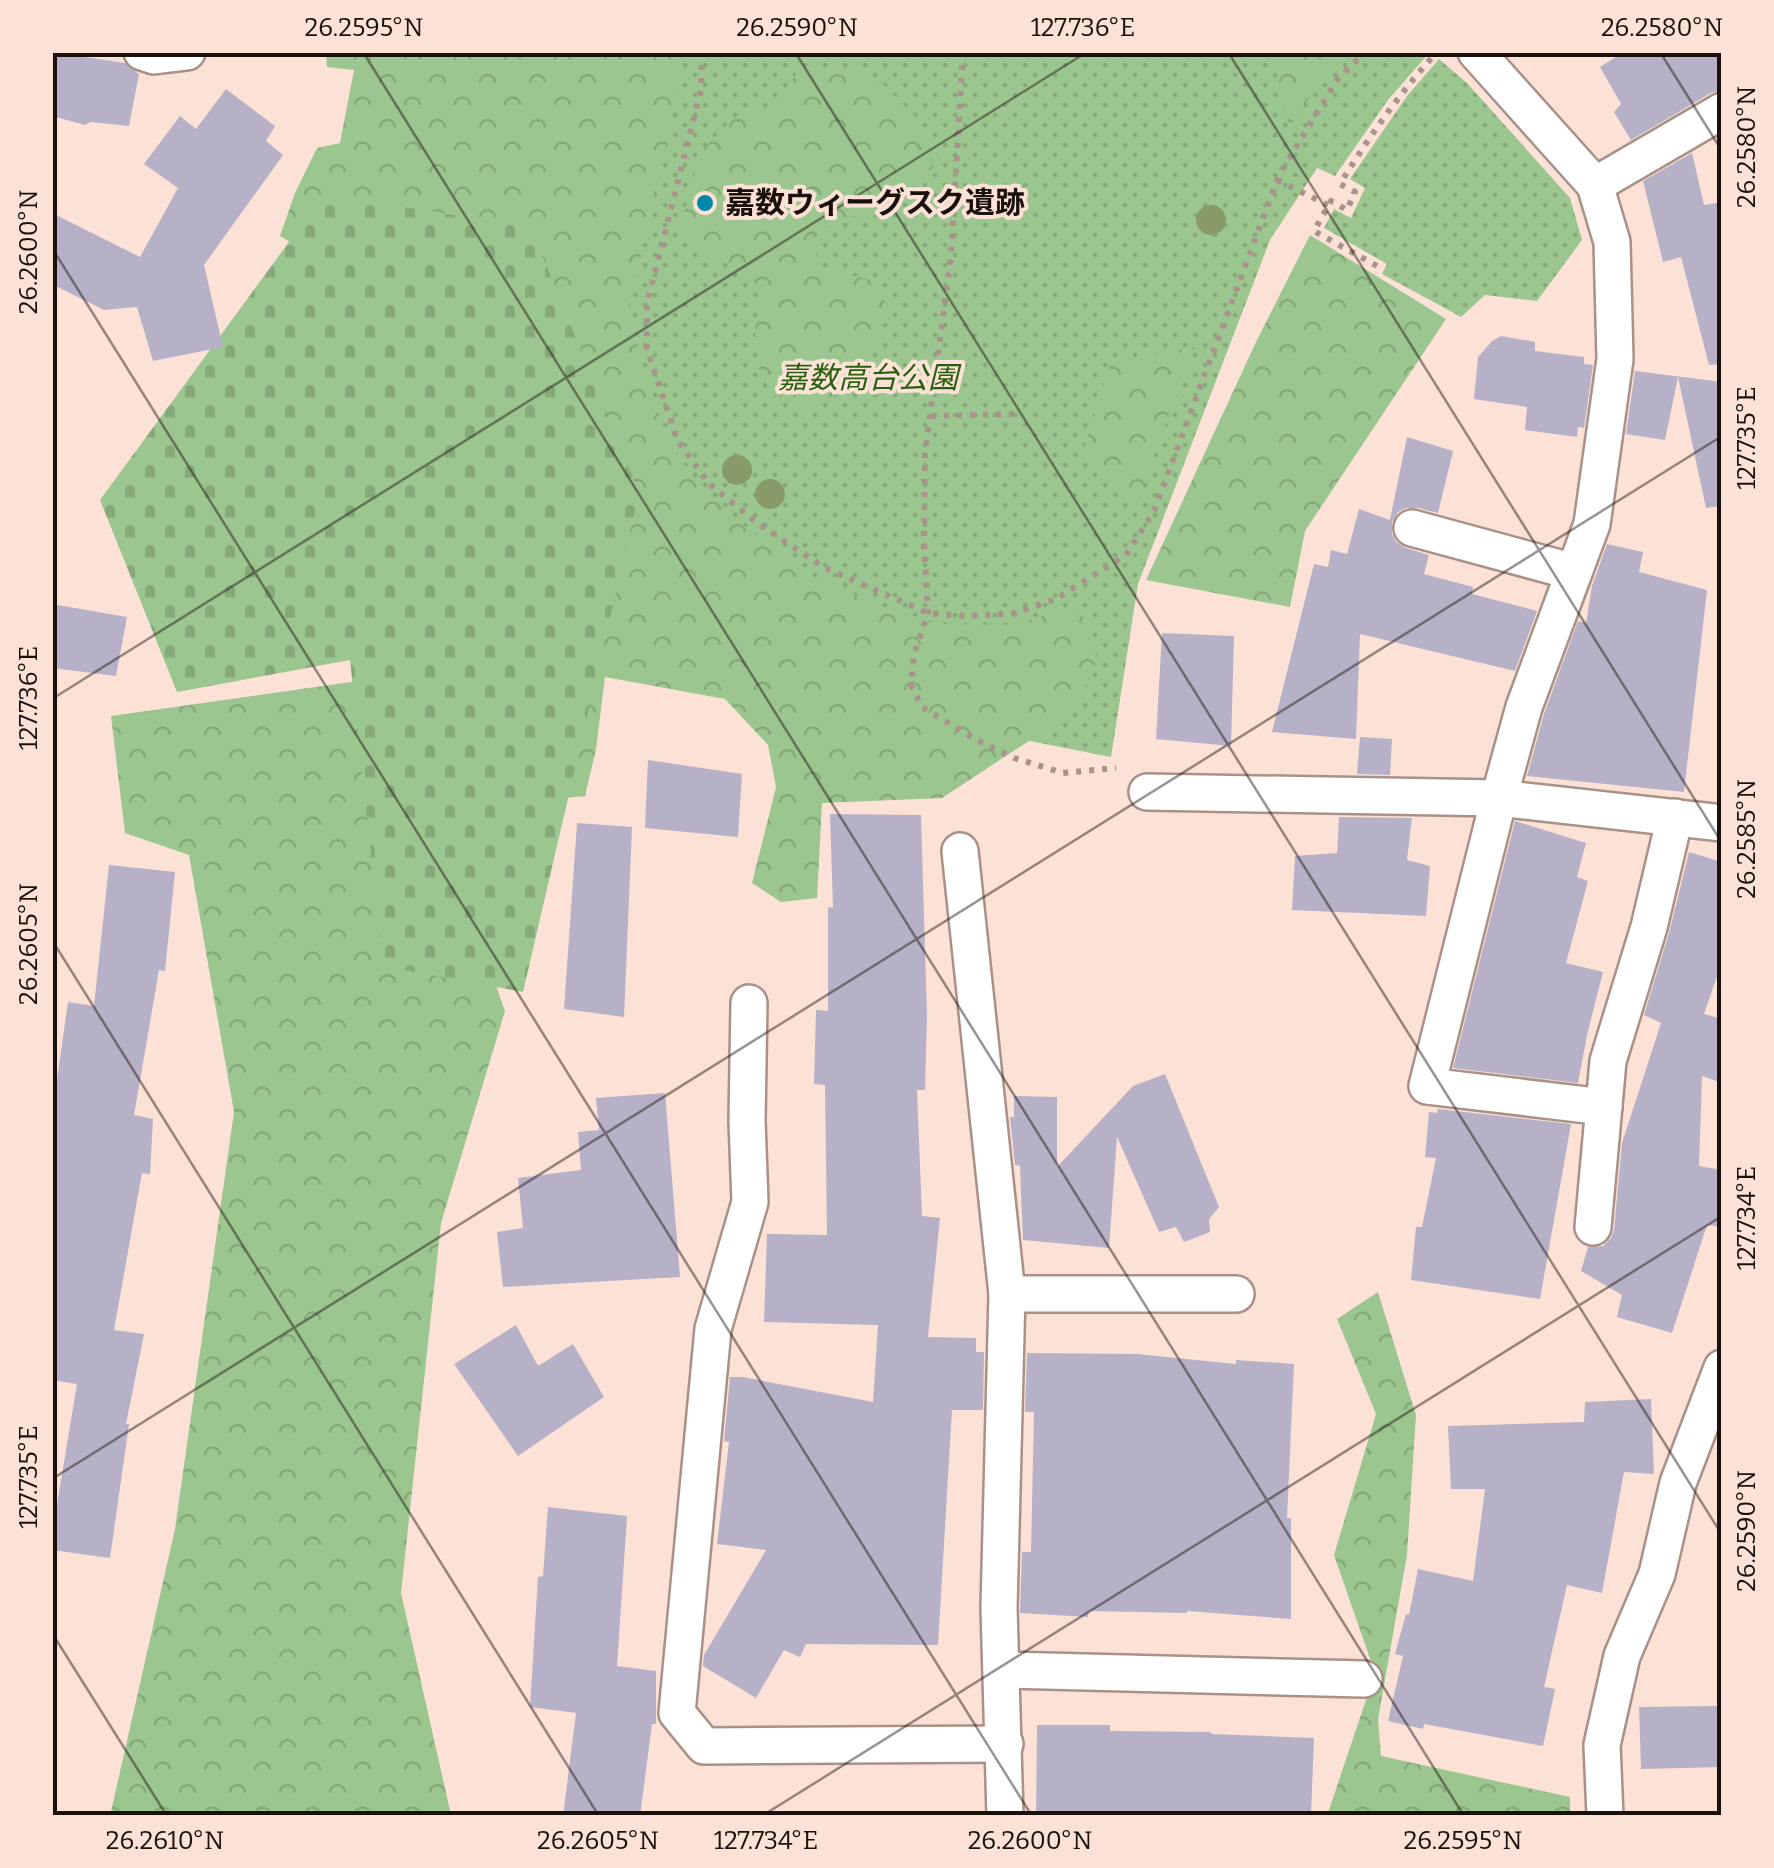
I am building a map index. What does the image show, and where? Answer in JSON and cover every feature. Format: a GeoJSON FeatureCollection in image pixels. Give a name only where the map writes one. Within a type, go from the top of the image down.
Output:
{"type":"FeatureCollection","features":[{"type":"Feature","properties":{"kind":"street"},"geometry":{"type":"LineString","coordinates":[[142,52],[154,56],[186,52]]}},
{"type":"Feature","properties":{"kind":"street"},"geometry":{"type":"LineString","coordinates":[[1476,52],[1595,185],[1612,242],[1615,359],[1592,524],[1524,707],[1427,1086],[1604,1107]]}},
{"type":"Feature","properties":{"kind":"street"},"geometry":{"type":"LineString","coordinates":[[1595,185],[1722,111]]}},
{"type":"Feature","properties":{"kind":"street"},"geometry":{"type":"LineString","coordinates":[[1412,528],[1574,572]]}},
{"type":"Feature","properties":{"kind":"street"},"geometry":{"type":"LineString","coordinates":[[1146,792],[1498,798],[1722,823]]}},
{"type":"Feature","properties":{"kind":"street"},"geometry":{"type":"LineString","coordinates":[[1593,1228],[1608,1061],[1675,818]]}},
{"type":"Feature","properties":{"kind":"street"},"geometry":{"type":"LineString","coordinates":[[960,852],[1007,1294],[999,1608],[1005,1816]]}},
{"type":"Feature","properties":{"kind":"street"},"geometry":{"type":"LineString","coordinates":[[749,1003],[746,1121],[750,1202],[713,1329],[677,1713],[704,1746],[1004,1744]]}},
{"type":"Feature","properties":{"kind":"street"},"geometry":{"type":"LineString","coordinates":[[1007,1294],[1236,1294]]}},
{"type":"Feature","properties":{"kind":"street"},"geometry":{"type":"LineString","coordinates":[[1606,1816],[1602,1745],[1622,1656],[1657,1574],[1678,1483],[1722,1368]]}},
{"type":"Feature","properties":{"kind":"street"},"geometry":{"type":"LineString","coordinates":[[1002,1670],[1364,1679]]}},
{"type":"Feature","properties":{"kind":"path"},"geometry":{"type":"LineString","coordinates":[[702,52],[701,90],[647,304],[647,349],[676,439],[708,483],[757,523],[824,568],[928,613],[966,616],[1014,613],[1056,598],[1126,555],[1154,511],[1277,180],[1337,80],[1365,52]]}},
{"type":"Feature","properties":{"kind":"path"},"geometry":{"type":"LineString","coordinates":[[963,52],[951,256],[925,453],[928,613],[914,655],[911,685],[922,708],[1014,758],[1063,773],[1124,767],[1146,792]]}},
{"type":"Feature","properties":{"kind":"path"},"geometry":{"type":"LineString","coordinates":[[1377,266],[1314,231],[1330,201],[1348,210],[1355,192],[1340,184],[1374,130],[1437,52]]}},
{"type":"Feature","properties":{"kind":"path"},"geometry":{"type":"LineString","coordinates":[[1277,180],[1328,205]]}},
{"type":"Feature","properties":{"kind":"path"},"geometry":{"type":"LineString","coordinates":[[931,416],[1014,414]]}},
{"type":"Feature","properties":{"kind":"green space"},"geometry":{"type":"Polygon","coordinates":[[[326,53],[679,53],[679,86],[630,306],[639,352],[668,443],[702,488],[747,528],[815,578],[885,608],[944,624],[1012,625],[1068,609],[1089,620],[1097,661],[1078,703],[1044,731],[942,798],[822,803],[817,898],[781,902],[752,883],[776,787],[768,745],[725,699],[605,677],[596,749],[585,796],[506,804],[309,253],[280,236],[317,148],[340,143],[354,70],[327,67],[326,53]]]}},
{"type":"Feature","properties":{"kind":"green space","name":"嘉数高台公園"},"geometry":{"type":"Polygon","coordinates":[[[473,53],[1429,53],[1388,100],[1335,176],[1317,168],[1270,240],[1138,584],[1111,757],[444,626],[473,53]]]}},
{"type":"Feature","properties":{"kind":"green space"},"geometry":{"type":"Polygon","coordinates":[[[1275,53],[1344,53],[1330,66],[1289,128],[1273,58],[1275,53]]]}},
{"type":"Feature","properties":{"kind":"green space"},"geometry":{"type":"Polygon","coordinates":[[[1439,59],[1467,83],[1570,198],[1582,240],[1537,301],[1485,295],[1461,317],[1382,274],[1387,264],[1324,228],[1334,209],[1351,218],[1365,188],[1350,179],[1407,96],[1439,59]]]}},
{"type":"Feature","properties":{"kind":"green space"},"geometry":{"type":"Polygon","coordinates":[[[837,65],[880,81],[915,116],[939,159],[914,191],[877,215],[843,217],[810,235],[820,267],[870,280],[890,309],[869,359],[839,393],[805,408],[773,395],[760,371],[755,331],[761,295],[747,266],[702,260],[680,228],[701,152],[732,119],[773,106],[796,74],[837,65]]]}},
{"type":"Feature","properties":{"kind":"green space"},"geometry":{"type":"Polygon","coordinates":[[[324,194],[531,228],[639,493],[523,992],[383,966],[350,660],[177,692],[100,500],[324,194]]]}},
{"type":"Feature","properties":{"kind":"green space"},"geometry":{"type":"Polygon","coordinates":[[[1310,235],[1446,319],[1305,531],[1290,607],[1146,580],[1256,342],[1310,235]]]}},
{"type":"Feature","properties":{"kind":"green space"},"geometry":{"type":"Polygon","coordinates":[[[1195,347],[1134,508],[1082,455],[1111,362],[1195,347]]]}},
{"type":"Feature","properties":{"kind":"green space"},"geometry":{"type":"Polygon","coordinates":[[[386,677],[505,1011],[441,1223],[401,1593],[451,1815],[110,1816],[175,1529],[234,1112],[189,855],[125,833],[111,716],[386,677]]]}},
{"type":"Feature","properties":{"kind":"green space"},"geometry":{"type":"Polygon","coordinates":[[[1378,1292],[1416,1415],[1407,1555],[1378,1719],[1381,1756],[1570,1797],[1570,1815],[1327,1816],[1375,1673],[1334,1555],[1376,1414],[1337,1319],[1378,1292]]]}},
{"type":"Feature","properties":{"kind":"building"},"geometry":{"type":"Polygon","coordinates":[[[52,52],[125,63],[139,74],[129,126],[91,122],[85,125],[52,116],[52,52]]]}},
{"type":"Feature","properties":{"kind":"building"},"geometry":{"type":"Polygon","coordinates":[[[1624,52],[1722,52],[1722,90],[1631,140],[1614,112],[1621,104],[1600,67],[1624,52]]]}},
{"type":"Feature","properties":{"kind":"building"},"geometry":{"type":"Polygon","coordinates":[[[226,89],[275,126],[266,141],[283,155],[204,265],[223,347],[153,361],[137,307],[104,310],[52,284],[52,213],[140,257],[178,188],[144,164],[180,116],[196,129],[226,89]]]}},
{"type":"Feature","properties":{"kind":"building"},"geometry":{"type":"Polygon","coordinates":[[[1692,153],[1704,205],[1722,202],[1722,364],[1709,365],[1681,257],[1663,262],[1643,181],[1692,153]]]}},
{"type":"Feature","properties":{"kind":"building"},"geometry":{"type":"Polygon","coordinates":[[[1501,336],[1535,342],[1535,351],[1584,357],[1584,364],[1593,365],[1584,428],[1578,427],[1577,437],[1525,430],[1527,407],[1474,399],[1478,357],[1501,336]]]}},
{"type":"Feature","properties":{"kind":"building"},"geometry":{"type":"Polygon","coordinates":[[[1635,371],[1722,382],[1722,506],[1706,508],[1678,377],[1665,440],[1626,434],[1635,371]]]}},
{"type":"Feature","properties":{"kind":"building"},"geometry":{"type":"Polygon","coordinates":[[[1407,437],[1453,451],[1438,513],[1406,508],[1392,522],[1392,534],[1406,548],[1429,555],[1424,574],[1473,587],[1472,594],[1537,611],[1515,671],[1360,634],[1356,739],[1272,732],[1314,564],[1328,567],[1331,550],[1347,554],[1359,509],[1390,520],[1407,437]]]}},
{"type":"Feature","properties":{"kind":"building"},"geometry":{"type":"Polygon","coordinates":[[[1607,544],[1643,552],[1639,572],[1707,590],[1684,792],[1527,776],[1544,714],[1578,621],[1586,623],[1592,586],[1607,544]]]}},
{"type":"Feature","properties":{"kind":"building"},"geometry":{"type":"Polygon","coordinates":[[[52,604],[127,617],[116,676],[52,668],[52,604]]]}},
{"type":"Feature","properties":{"kind":"building"},"geometry":{"type":"Polygon","coordinates":[[[1162,633],[1234,636],[1231,746],[1156,739],[1162,633]]]}},
{"type":"Feature","properties":{"kind":"building"},"geometry":{"type":"Polygon","coordinates":[[[1360,737],[1392,739],[1390,775],[1357,774],[1360,737]]]}},
{"type":"Feature","properties":{"kind":"building"},"geometry":{"type":"Polygon","coordinates":[[[648,760],[742,774],[738,837],[645,828],[648,760]]]}},
{"type":"Feature","properties":{"kind":"building"},"geometry":{"type":"Polygon","coordinates":[[[830,814],[921,815],[927,1016],[925,1090],[917,1090],[922,1216],[940,1218],[928,1337],[976,1338],[976,1352],[984,1352],[983,1410],[952,1410],[938,1645],[806,1644],[800,1657],[784,1650],[756,1698],[703,1666],[704,1655],[766,1550],[717,1544],[729,1442],[724,1441],[730,1377],[873,1402],[878,1325],[764,1322],[767,1234],[827,1235],[825,1085],[814,1084],[816,1010],[828,1011],[828,907],[833,908],[830,814]]]}},
{"type":"Feature","properties":{"kind":"building"},"geometry":{"type":"Polygon","coordinates":[[[1339,817],[1412,818],[1407,860],[1430,866],[1426,916],[1292,910],[1295,856],[1337,853],[1339,817]]]}},
{"type":"Feature","properties":{"kind":"building"},"geometry":{"type":"Polygon","coordinates":[[[1515,821],[1586,843],[1577,877],[1588,881],[1566,963],[1603,972],[1578,1083],[1453,1068],[1515,821]]]}},
{"type":"Feature","properties":{"kind":"building"},"geometry":{"type":"Polygon","coordinates":[[[577,823],[632,827],[624,1017],[564,1009],[577,823]]]}},
{"type":"Feature","properties":{"kind":"building"},"geometry":{"type":"Polygon","coordinates":[[[1689,852],[1722,862],[1722,962],[1704,1014],[1722,1019],[1722,1083],[1702,1076],[1699,1166],[1722,1170],[1722,1227],[1707,1225],[1672,1333],[1617,1317],[1622,1295],[1581,1271],[1588,1247],[1603,1246],[1614,1230],[1622,1143],[1661,1023],[1644,1015],[1689,852]]]}},
{"type":"Feature","properties":{"kind":"building"},"geometry":{"type":"Polygon","coordinates":[[[109,865],[175,872],[165,971],[159,970],[134,1115],[153,1119],[150,1174],[142,1173],[114,1330],[144,1334],[126,1424],[110,1558],[52,1550],[77,1384],[52,1380],[52,1115],[68,1002],[94,1006],[109,865]]]}},
{"type":"Feature","properties":{"kind":"building"},"geometry":{"type":"Polygon","coordinates":[[[1165,1074],[1219,1207],[1209,1219],[1210,1232],[1184,1242],[1176,1227],[1159,1232],[1117,1137],[1109,1248],[1023,1240],[1020,1166],[1015,1165],[1010,1117],[1014,1117],[1014,1096],[1057,1097],[1057,1167],[1133,1086],[1165,1074]]]}},
{"type":"Feature","properties":{"kind":"building"},"geometry":{"type":"Polygon","coordinates":[[[665,1093],[680,1277],[503,1287],[497,1232],[523,1228],[518,1178],[581,1170],[578,1132],[599,1130],[596,1098],[665,1093]]]}},
{"type":"Feature","properties":{"kind":"building"},"geometry":{"type":"Polygon","coordinates":[[[1438,1109],[1571,1124],[1540,1299],[1411,1280],[1416,1227],[1422,1227],[1436,1158],[1425,1157],[1429,1112],[1437,1113],[1438,1109]]]}},
{"type":"Feature","properties":{"kind":"building"},"geometry":{"type":"Polygon","coordinates":[[[516,1325],[538,1366],[573,1344],[604,1397],[518,1456],[454,1364],[516,1325]]]}},
{"type":"Feature","properties":{"kind":"building"},"geometry":{"type":"Polygon","coordinates":[[[1027,1353],[1137,1354],[1236,1364],[1236,1360],[1294,1364],[1287,1518],[1291,1518],[1291,1619],[1187,1611],[1089,1611],[1088,1617],[1020,1613],[1022,1552],[1031,1552],[1034,1412],[1025,1412],[1027,1353]]]}},
{"type":"Feature","properties":{"kind":"building"},"geometry":{"type":"Polygon","coordinates":[[[1651,1399],[1654,1474],[1624,1472],[1602,1593],[1567,1585],[1544,1687],[1555,1689],[1543,1746],[1388,1721],[1403,1656],[1395,1654],[1406,1614],[1409,1615],[1418,1569],[1473,1581],[1485,1489],[1451,1489],[1448,1426],[1584,1422],[1585,1402],[1651,1399]]]}},
{"type":"Feature","properties":{"kind":"building"},"geometry":{"type":"Polygon","coordinates":[[[548,1507],[627,1516],[617,1666],[656,1671],[656,1724],[652,1724],[640,1816],[563,1816],[576,1713],[530,1707],[538,1577],[543,1576],[548,1507]]]}},
{"type":"Feature","properties":{"kind":"building"},"geometry":{"type":"Polygon","coordinates":[[[1722,1706],[1722,1767],[1641,1769],[1639,1707],[1722,1706]]]}},
{"type":"Feature","properties":{"kind":"building"},"geometry":{"type":"Polygon","coordinates":[[[1037,1725],[1110,1725],[1110,1731],[1314,1738],[1311,1816],[1036,1816],[1037,1725]]]}},
{"type":"Feature","properties":{"kind":"place","name":"嘉数ウィーグスク遺跡"},"geometry":{"type":"Point","coordinates":[705,203]}}]}
